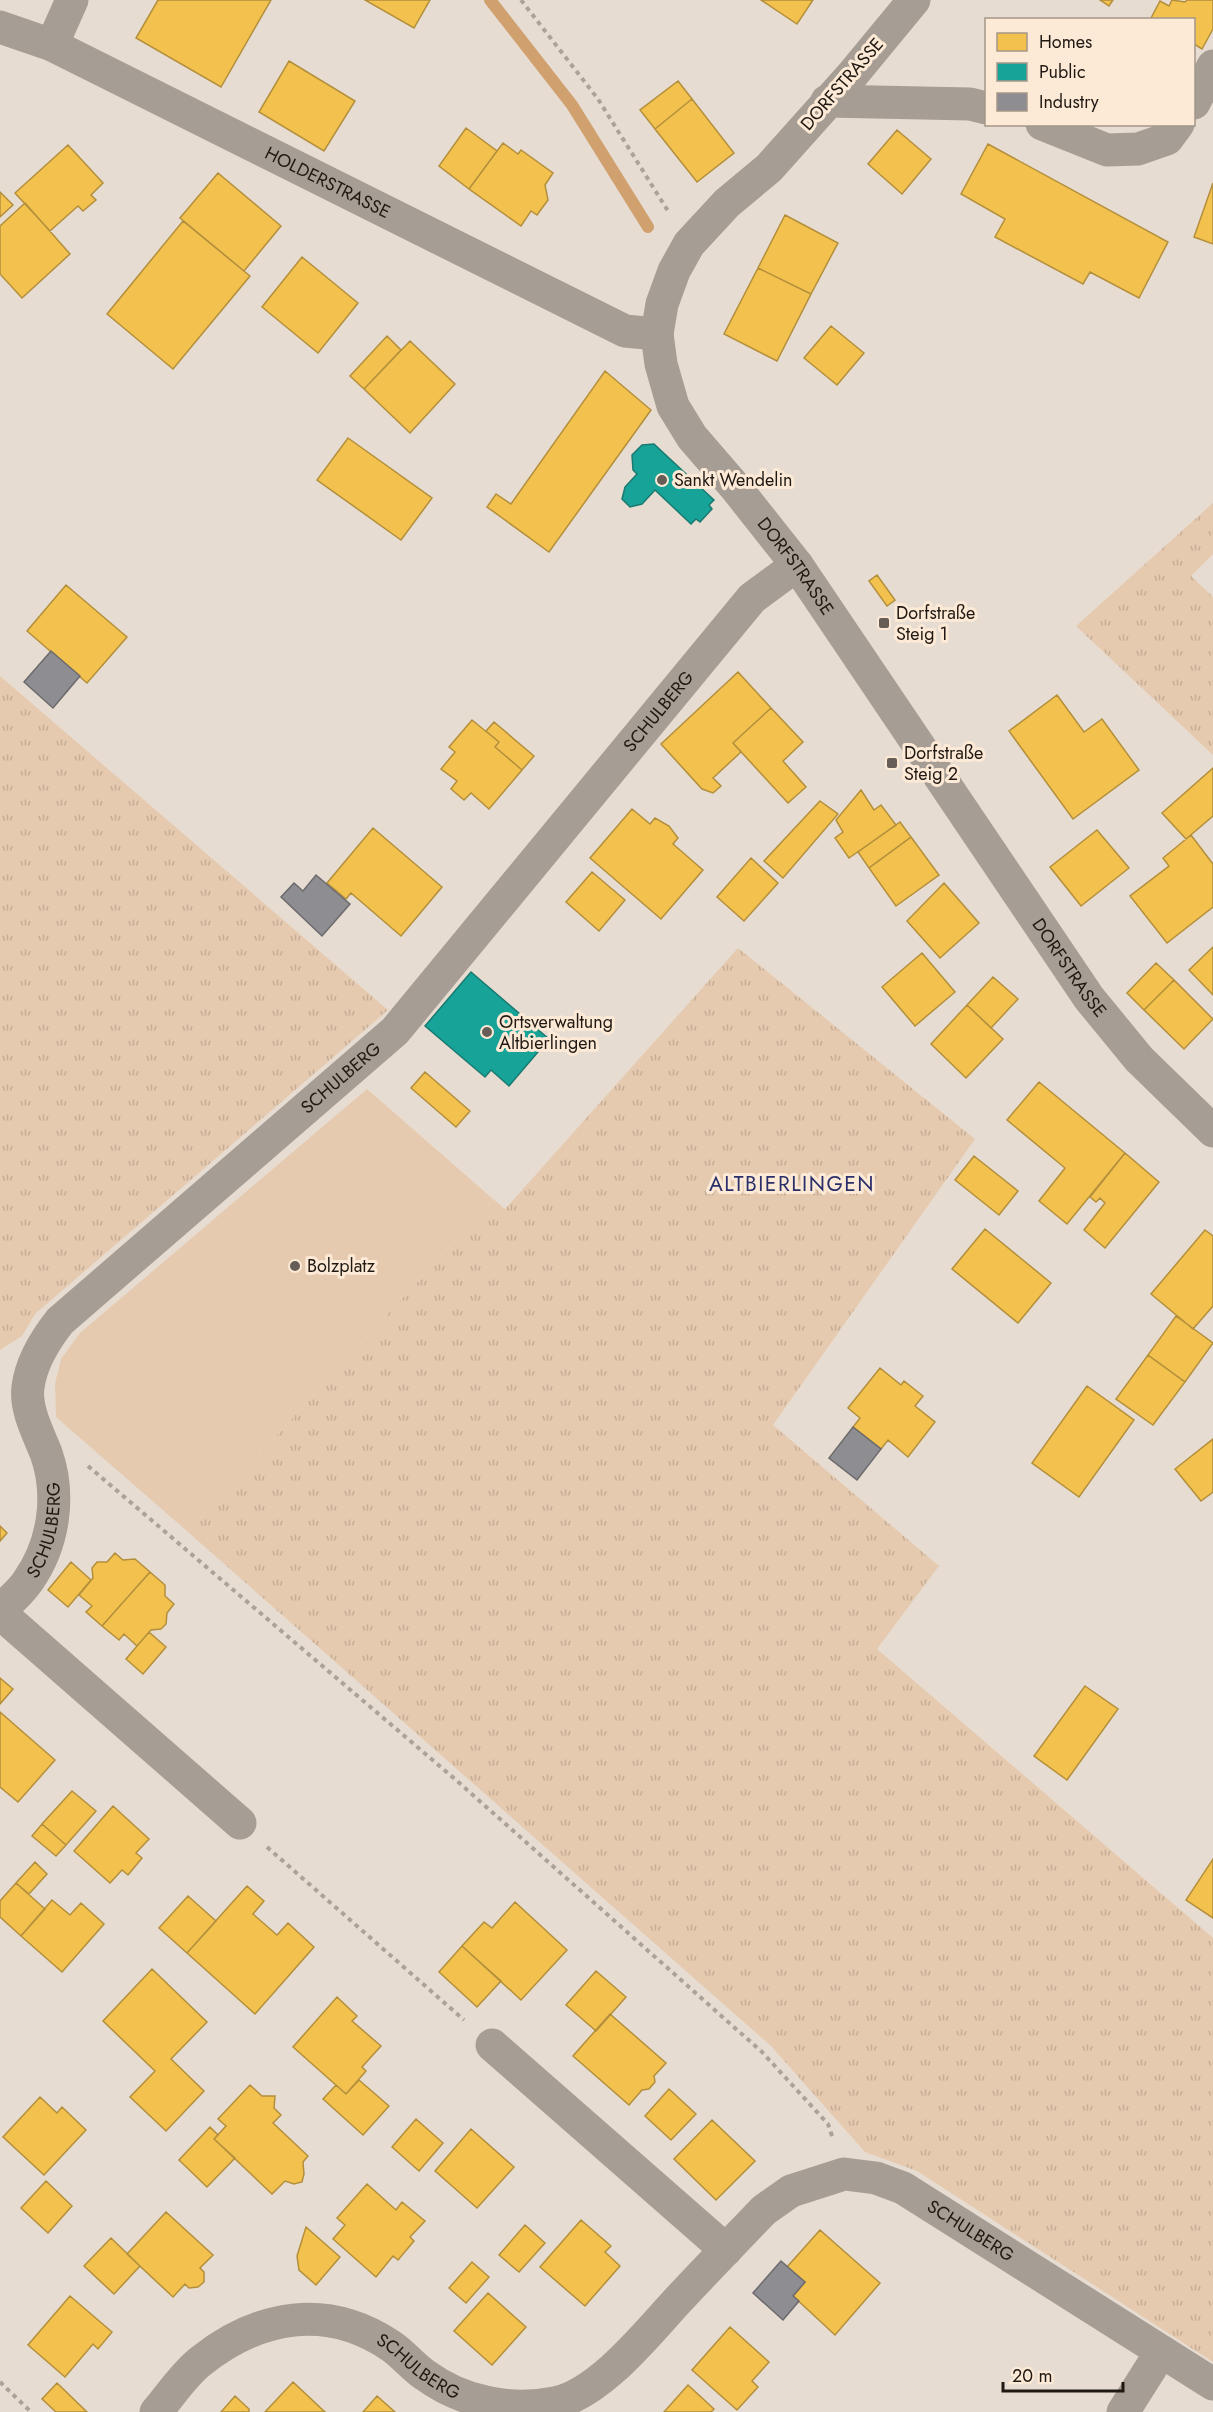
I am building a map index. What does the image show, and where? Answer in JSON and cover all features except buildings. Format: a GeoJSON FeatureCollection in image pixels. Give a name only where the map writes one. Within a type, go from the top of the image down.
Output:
{"type":"FeatureCollection","features":[{"type":"Feature","properties":{"kind":"street"},"geometry":{"type":"LineString","coordinates":[[52,45],[72,0]]}},
{"type":"Feature","properties":{"kind":"street","name":"DORFSTRASSE"},"geometry":{"type":"LineString","coordinates":[[914,0],[769,168],[727,203],[689,244],[674,271],[662,304],[657,334],[661,364],[673,406],[692,437],[797,565],[1089,998],[1139,1059],[1213,1131]]}},
{"type":"Feature","properties":{"kind":"street","name":"HOLDERSTRASSE"},"geometry":{"type":"LineString","coordinates":[[0,27],[52,45],[625,331],[657,334]]}},
{"type":"Feature","properties":{"kind":"street"},"geometry":{"type":"LineString","coordinates":[[1195,101],[1213,66]]}},
{"type":"Feature","properties":{"kind":"street"},"geometry":{"type":"LineString","coordinates":[[827,101],[970,104],[985,108]]}},
{"type":"Feature","properties":{"kind":"street"},"geometry":{"type":"LineString","coordinates":[[1047,126],[1107,150],[1138,149],[1167,139],[1177,126]]}},
{"type":"Feature","properties":{"kind":"street","name":"SCHULBERG"},"geometry":{"type":"LineString","coordinates":[[240,1823],[0,1612],[28,1581],[46,1548],[54,1512],[47,1456],[32,1418],[27,1388],[44,1342],[54,1328],[395,1031],[752,598],[797,565]]}},
{"type":"Feature","properties":{"kind":"street"},"geometry":{"type":"LineString","coordinates":[[492,2044],[726,2250]]}},
{"type":"Feature","properties":{"kind":"street","name":"SCHULBERG"},"geometry":{"type":"LineString","coordinates":[[156,2412],[200,2362],[232,2341],[266,2325],[290,2319],[327,2320],[362,2330],[391,2346],[425,2375],[447,2388],[493,2405],[521,2406],[556,2403],[582,2391],[613,2369],[764,2210],[790,2192],[844,2174],[876,2178],[903,2188],[1213,2384]]}},
{"type":"Feature","properties":{"kind":"street"},"geometry":{"type":"LineString","coordinates":[[1123,2412],[1161,2352]]}},
{"type":"Feature","properties":{"kind":"path"},"geometry":{"type":"LineString","coordinates":[[521,0],[598,99],[689,244]]}},
{"type":"Feature","properties":{"kind":"path"},"geometry":{"type":"LineString","coordinates":[[86,1464],[456,1780],[762,2052],[828,2124],[844,2174]]}},
{"type":"Feature","properties":{"kind":"path"},"geometry":{"type":"LineString","coordinates":[[240,1823],[492,2044]]}},
{"type":"Feature","properties":{"kind":"path"},"geometry":{"type":"LineString","coordinates":[[0,2382],[31,2412]]}},
{"type":"Feature","properties":{"kind":"green space"},"geometry":{"type":"Polygon","coordinates":[[[1213,503],[1213,554],[1191,576],[1213,597],[1213,755],[1076,626],[1213,503]]]}},
{"type":"Feature","properties":{"kind":"green space"},"geometry":{"type":"Polygon","coordinates":[[[0,676],[388,1010],[35,1314],[22,1336],[0,1350],[0,676]]]}},
{"type":"Feature","properties":{"kind":"green space"},"geometry":{"type":"Polygon","coordinates":[[[738,948],[975,1139],[773,1425],[939,1566],[877,1649],[1213,1938],[1213,2362],[917,2171],[865,2152],[771,2046],[188,1532],[493,1199],[505,1209],[738,948]]]}},
{"type":"Feature","properties":{"kind":"green space","name":"Bolzplatz"},"geometry":{"type":"Polygon","coordinates":[[[367,1089],[493,1199],[188,1532],[56,1417],[55,1384],[61,1359],[80,1333],[367,1089]]]}},
{"type":"Feature","properties":{"kind":"waterway"},"geometry":{"type":"LineString","coordinates":[[490,0],[572,105],[648,227]]}},
{"type":"Feature","properties":{"kind":"place","name":"Sankt Wendelin"},"geometry":{"type":"Point","coordinates":[662,480]}},
{"type":"Feature","properties":{"kind":"place","name":"Dorfstraße Steig 1"},"geometry":{"type":"Point","coordinates":[884,623]}},
{"type":"Feature","properties":{"kind":"place","name":"Dorfstraße Steig 2"},"geometry":{"type":"Point","coordinates":[892,763]}},
{"type":"Feature","properties":{"kind":"place","name":"Ortsverwaltung Altbierlingen"},"geometry":{"type":"Point","coordinates":[487,1032]}},
{"type":"Feature","properties":{"kind":"place","name":"Bolzplatz"},"geometry":{"type":"Point","coordinates":[295,1266]}},
{"type":"Feature","properties":{"kind":"district","name":"ALTBIERLINGEN"},"geometry":{"type":"Point","coordinates":[792,1184]}}]}
